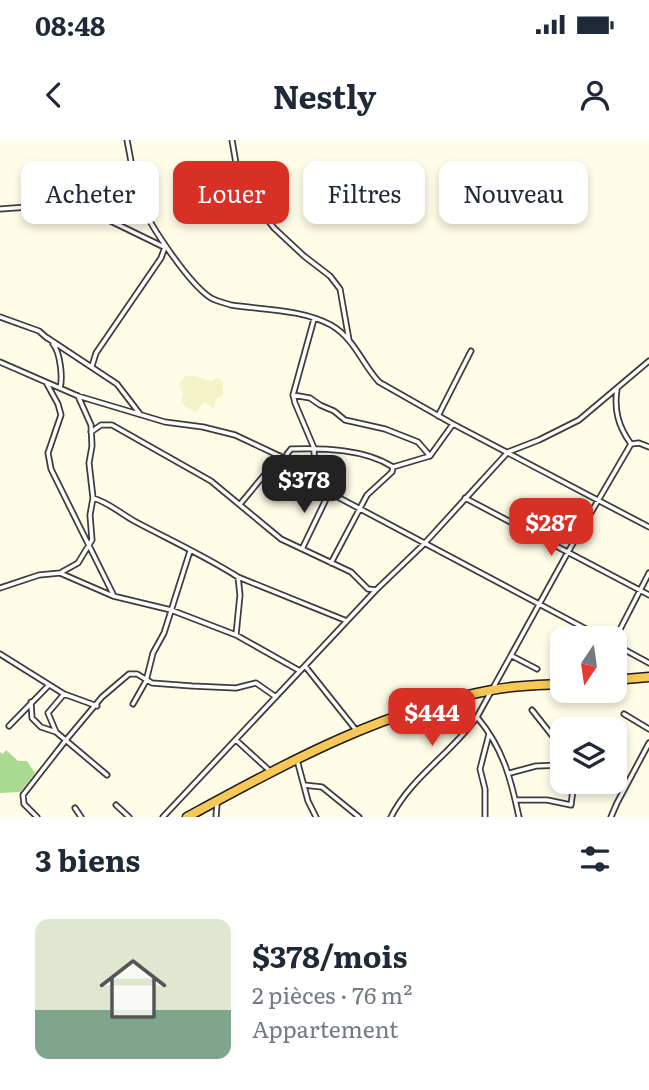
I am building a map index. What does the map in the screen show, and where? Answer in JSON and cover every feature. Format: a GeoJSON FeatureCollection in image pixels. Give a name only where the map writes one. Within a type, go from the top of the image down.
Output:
{"type":"FeatureCollection","features":[{"type":"Feature","properties":{"kind":"highway"},"geometry":{"type":"LineString","coordinates":[[627,679],[649,677]]}},
{"type":"Feature","properties":{"kind":"highway"},"geometry":{"type":"LineString","coordinates":[[187,817],[356,730],[442,701],[495,689],[550,685]]}},
{"type":"Feature","properties":{"kind":"street"},"geometry":{"type":"LineString","coordinates":[[127,140],[142,204],[167,248],[193,281],[211,298],[229,304],[284,311],[333,326],[360,353],[370,373],[379,382],[649,527]]}},
{"type":"Feature","properties":{"kind":"street"},"geometry":{"type":"LineString","coordinates":[[232,140],[239,181],[246,192],[274,228],[330,276],[340,289],[350,342]]}},
{"type":"Feature","properties":{"kind":"street"},"geometry":{"type":"LineString","coordinates":[[0,209],[58,201],[90,211],[167,248]]}},
{"type":"Feature","properties":{"kind":"street"},"geometry":{"type":"LineString","coordinates":[[92,366],[96,353],[167,248]]}},
{"type":"Feature","properties":{"kind":"street"},"geometry":{"type":"LineString","coordinates":[[0,317],[39,331],[59,351],[62,378],[60,388]]}},
{"type":"Feature","properties":{"kind":"street"},"geometry":{"type":"LineString","coordinates":[[314,319],[293,395],[314,448],[315,484]]}},
{"type":"Feature","properties":{"kind":"street"},"geometry":{"type":"LineString","coordinates":[[46,337],[117,384],[140,414]]}},
{"type":"Feature","properties":{"kind":"street"},"geometry":{"type":"LineString","coordinates":[[438,416],[471,351]]}},
{"type":"Feature","properties":{"kind":"street"},"geometry":{"type":"LineString","coordinates":[[163,817],[376,590],[424,544],[508,452],[579,420],[649,361]]}},
{"type":"Feature","properties":{"kind":"street"},"geometry":{"type":"LineString","coordinates":[[0,362],[78,396],[165,422],[235,435],[288,460],[329,493],[581,626]]}},
{"type":"Feature","properties":{"kind":"street"},"geometry":{"type":"LineString","coordinates":[[46,383],[61,415],[48,453],[51,468],[114,596]]}},
{"type":"Feature","properties":{"kind":"street"},"geometry":{"type":"LineString","coordinates":[[618,389],[616,401],[619,425],[631,444]]}},
{"type":"Feature","properties":{"kind":"street"},"geometry":{"type":"LineString","coordinates":[[293,395],[310,398],[345,420],[385,429],[418,442],[430,456]]}},
{"type":"Feature","properties":{"kind":"street"},"geometry":{"type":"LineString","coordinates":[[0,588],[39,575],[60,573],[78,563],[92,540],[90,514],[93,498],[89,463],[91,432],[89,417],[78,396]]}},
{"type":"Feature","properties":{"kind":"street"},"geometry":{"type":"LineString","coordinates":[[393,467],[430,456],[453,424]]}},
{"type":"Feature","properties":{"kind":"street"},"geometry":{"type":"LineString","coordinates":[[91,432],[101,425],[113,425],[211,481],[281,539],[351,572],[368,589],[376,590]]}},
{"type":"Feature","properties":{"kind":"street"},"geometry":{"type":"LineString","coordinates":[[631,444],[639,443],[649,447]]}},
{"type":"Feature","properties":{"kind":"street"},"geometry":{"type":"LineString","coordinates":[[391,817],[423,772],[466,734],[477,717],[631,444]]}},
{"type":"Feature","properties":{"kind":"street"},"geometry":{"type":"LineString","coordinates":[[288,460],[287,454],[291,449],[314,448],[378,457],[393,467]]}},
{"type":"Feature","properties":{"kind":"street"},"geometry":{"type":"LineString","coordinates":[[241,504],[280,456]]}},
{"type":"Feature","properties":{"kind":"street"},"geometry":{"type":"LineString","coordinates":[[331,563],[367,495],[392,472],[393,467]]}},
{"type":"Feature","properties":{"kind":"street"},"geometry":{"type":"LineString","coordinates":[[302,549],[329,493]]}},
{"type":"Feature","properties":{"kind":"street"},"geometry":{"type":"LineString","coordinates":[[93,498],[107,502],[134,521],[215,562],[238,577],[347,621]]}},
{"type":"Feature","properties":{"kind":"street"},"geometry":{"type":"LineString","coordinates":[[465,498],[649,594]]}},
{"type":"Feature","properties":{"kind":"street"},"geometry":{"type":"LineString","coordinates":[[132,704],[146,681],[153,653],[164,633],[190,551]]}},
{"type":"Feature","properties":{"kind":"street"},"geometry":{"type":"LineString","coordinates":[[60,573],[114,596],[171,610],[236,635],[300,671]]}},
{"type":"Feature","properties":{"kind":"street"},"geometry":{"type":"LineString","coordinates":[[622,626],[649,573]]}},
{"type":"Feature","properties":{"kind":"street"},"geometry":{"type":"LineString","coordinates":[[236,635],[240,596],[238,577]]}},
{"type":"Feature","properties":{"kind":"street"},"geometry":{"type":"LineString","coordinates":[[627,650],[649,663]]}},
{"type":"Feature","properties":{"kind":"street"},"geometry":{"type":"LineString","coordinates":[[0,654],[64,694],[97,706]]}},
{"type":"Feature","properties":{"kind":"street"},"geometry":{"type":"LineString","coordinates":[[512,656],[537,669]]}},
{"type":"Feature","properties":{"kind":"street"},"geometry":{"type":"LineString","coordinates":[[305,666],[356,730]]}},
{"type":"Feature","properties":{"kind":"street"},"geometry":{"type":"LineString","coordinates":[[37,817],[24,804],[23,795],[103,697],[130,674],[136,674],[146,681],[192,686],[236,688],[256,683],[276,697]]}},
{"type":"Feature","properties":{"kind":"street"},"geometry":{"type":"LineString","coordinates":[[9,726],[49,685]]}},
{"type":"Feature","properties":{"kind":"street"},"geometry":{"type":"LineString","coordinates":[[56,732],[48,713],[64,694]]}},
{"type":"Feature","properties":{"kind":"street"},"geometry":{"type":"LineString","coordinates":[[32,702],[32,719],[41,727],[56,732],[107,775]]}},
{"type":"Feature","properties":{"kind":"street"},"geometry":{"type":"LineString","coordinates":[[532,710],[550,733]]}},
{"type":"Feature","properties":{"kind":"street"},"geometry":{"type":"LineString","coordinates":[[624,714],[649,729]]}},
{"type":"Feature","properties":{"kind":"street"},"geometry":{"type":"LineString","coordinates":[[477,717],[490,732],[510,773],[519,817]]}},
{"type":"Feature","properties":{"kind":"street"},"geometry":{"type":"LineString","coordinates":[[485,817],[485,789],[480,769],[490,732]]}},
{"type":"Feature","properties":{"kind":"street"},"geometry":{"type":"LineString","coordinates":[[236,740],[271,772]]}},
{"type":"Feature","properties":{"kind":"street"},"geometry":{"type":"LineString","coordinates":[[611,817],[649,743]]}},
{"type":"Feature","properties":{"kind":"street"},"geometry":{"type":"LineString","coordinates":[[297,759],[308,801],[316,817]]}},
{"type":"Feature","properties":{"kind":"street"},"geometry":{"type":"LineString","coordinates":[[510,773],[550,765]]}},
{"type":"Feature","properties":{"kind":"street"},"geometry":{"type":"LineString","coordinates":[[304,785],[322,787],[359,817]]}},
{"type":"Feature","properties":{"kind":"street"},"geometry":{"type":"LineString","coordinates":[[516,800],[547,800],[571,805],[572,794]]}},
{"type":"Feature","properties":{"kind":"street"},"geometry":{"type":"LineString","coordinates":[[216,817],[217,802]]}},
{"type":"Feature","properties":{"kind":"street"},"geometry":{"type":"LineString","coordinates":[[116,805],[129,817]]}},
{"type":"Feature","properties":{"kind":"street"},"geometry":{"type":"LineString","coordinates":[[75,808],[81,817]]}},
{"type":"Feature","properties":{"kind":"green space"},"geometry":{"type":"Polygon","coordinates":[[[185,376],[212,381],[216,377],[223,381],[223,395],[216,400],[214,409],[205,402],[195,412],[181,403],[183,393],[179,384],[185,376]]]}},
{"type":"Feature","properties":{"kind":"green space"},"geometry":{"type":"Polygon","coordinates":[[[6,750],[18,761],[27,761],[35,773],[20,792],[0,793],[0,752],[3,754],[6,750]]]}}]}
